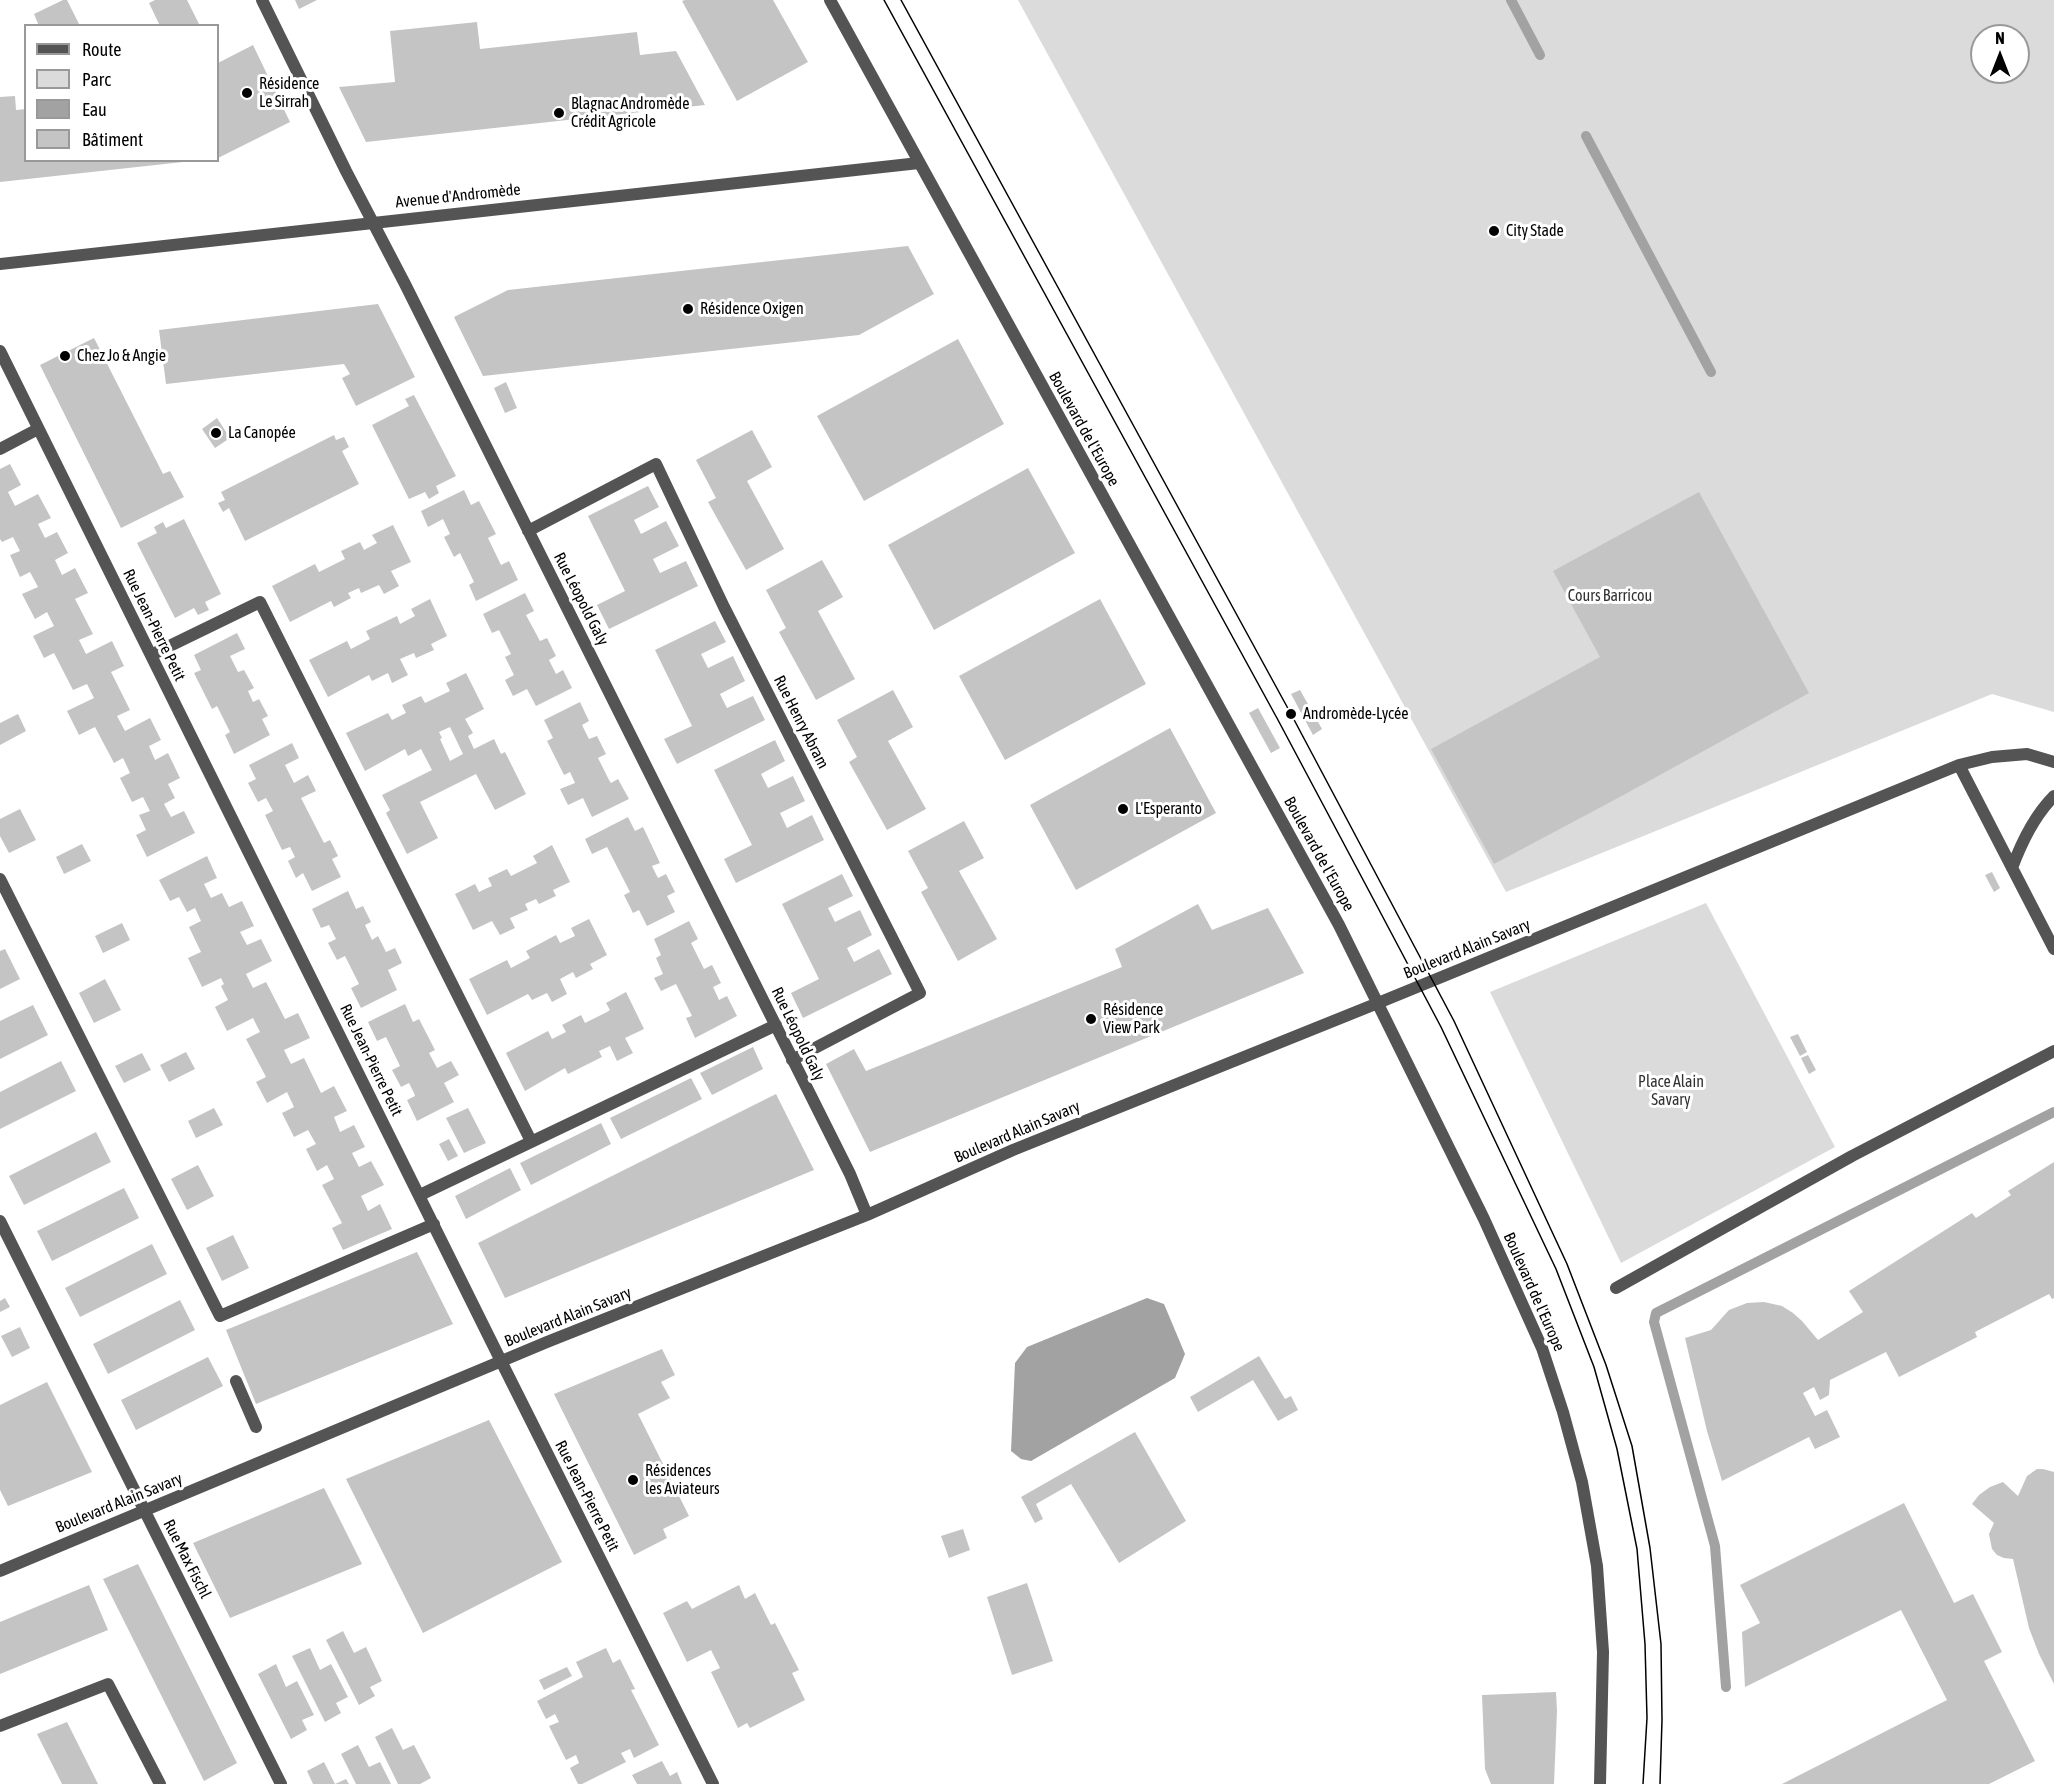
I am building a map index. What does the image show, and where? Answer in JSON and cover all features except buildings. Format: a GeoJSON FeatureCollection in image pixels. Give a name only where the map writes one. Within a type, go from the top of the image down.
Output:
{"type":"FeatureCollection","features":[{"type":"Feature","properties":{"kind":"street","name":"Rue Léopold Galy"},"geometry":{"type":"LineString","coordinates":[[262,0],[776,1025],[850,1174],[867,1215]]}},
{"type":"Feature","properties":{"kind":"street","name":"Boulevard de l'Europe"},"geometry":{"type":"LineString","coordinates":[[830,0],[1326,900],[1484,1219],[1542,1348],[1563,1412],[1582,1482],[1597,1566],[1603,1652],[1600,1784]]}},
{"type":"Feature","properties":{"kind":"street","name":"Avenue d'Andromède"},"geometry":{"type":"LineString","coordinates":[[0,264],[919,163]]}},
{"type":"Feature","properties":{"kind":"street","name":"Rue Jean-Pierre Petit"},"geometry":{"type":"LineString","coordinates":[[0,351],[501,1362],[713,1784]]}},
{"type":"Feature","properties":{"kind":"street"},"geometry":{"type":"LineString","coordinates":[[0,448],[38,429]]}},
{"type":"Feature","properties":{"kind":"street","name":"Rue Henry Abram"},"geometry":{"type":"LineString","coordinates":[[528,531],[656,464],[724,607],[920,993],[792,1060]]}},
{"type":"Feature","properties":{"kind":"street"},"geometry":{"type":"LineString","coordinates":[[151,656],[260,602],[531,1141]]}},
{"type":"Feature","properties":{"kind":"street","name":"Boulevard Alain Savary"},"geometry":{"type":"LineString","coordinates":[[0,1570],[501,1362],[867,1215],[1013,1149],[1378,1003],[1959,765],[1992,757],[2026,754],[2054,762]]}},
{"type":"Feature","properties":{"kind":"street"},"geometry":{"type":"LineString","coordinates":[[1959,765],[2054,949]]}},
{"type":"Feature","properties":{"kind":"street"},"geometry":{"type":"LineString","coordinates":[[2012,868],[2019,848],[2035,819],[2054,796]]}},
{"type":"Feature","properties":{"kind":"street"},"geometry":{"type":"LineString","coordinates":[[0,879],[220,1316],[434,1224]]}},
{"type":"Feature","properties":{"kind":"street"},"geometry":{"type":"LineString","coordinates":[[420,1195],[776,1025]]}},
{"type":"Feature","properties":{"kind":"street"},"geometry":{"type":"LineString","coordinates":[[1616,1288],[1852,1156],[2054,1051]]}},
{"type":"Feature","properties":{"kind":"street","name":"Rue Max Fischl"},"geometry":{"type":"LineString","coordinates":[[0,1221],[281,1784]]}},
{"type":"Feature","properties":{"kind":"street"},"geometry":{"type":"LineString","coordinates":[[236,1381],[256,1426]]}},
{"type":"Feature","properties":{"kind":"street"},"geometry":{"type":"LineString","coordinates":[[0,1726],[108,1684],[160,1784]]}},
{"type":"Feature","properties":{"kind":"green space","name":"Cours Barricou"},"geometry":{"type":"Polygon","coordinates":[[[1018,0],[2054,0],[2054,712],[1992,694],[1506,892],[1018,0]]]}},
{"type":"Feature","properties":{"kind":"green space","name":"Place Alain Savary"},"geometry":{"type":"Polygon","coordinates":[[[1706,903],[1835,1147],[1621,1263],[1490,992],[1706,903]]]}},
{"type":"Feature","properties":{"kind":"water"},"geometry":{"type":"Polygon","coordinates":[[[1147,1298],[1164,1304],[1185,1354],[1175,1378],[1031,1461],[1021,1459],[1011,1451],[1015,1363],[1027,1347],[1147,1298]]]}},
{"type":"Feature","properties":{"kind":"waterway"},"geometry":{"type":"LineString","coordinates":[[1511,0],[1540,55]]}},
{"type":"Feature","properties":{"kind":"waterway"},"geometry":{"type":"LineString","coordinates":[[1586,136],[1711,372]]}},
{"type":"Feature","properties":{"kind":"waterway"},"geometry":{"type":"LineString","coordinates":[[1726,1687],[1715,1546],[1654,1322],[1656,1313],[2054,1112]]}},
{"type":"Feature","properties":{"kind":"tram line"},"geometry":{"type":"LineString","coordinates":[[884,0],[1278,720],[1377,906],[1441,1027],[1556,1269],[1594,1367],[1617,1449],[1637,1549],[1645,1644],[1647,1718],[1643,1784]]}},
{"type":"Feature","properties":{"kind":"tram line"},"geometry":{"type":"LineString","coordinates":[[901,0],[1291,714],[1454,1021],[1567,1264],[1606,1365],[1632,1446],[1650,1548],[1661,1644],[1660,1784]]}},
{"type":"Feature","properties":{"kind":"place","name":"Résidence Le Sirrah"},"geometry":{"type":"Point","coordinates":[247,93]}},
{"type":"Feature","properties":{"kind":"place","name":"Blagnac Andromède Crédit Agricole"},"geometry":{"type":"Point","coordinates":[559,113]}},
{"type":"Feature","properties":{"kind":"place","name":"City Stade"},"geometry":{"type":"Point","coordinates":[1494,231]}},
{"type":"Feature","properties":{"kind":"place","name":"Résidence Oxigen"},"geometry":{"type":"Point","coordinates":[688,309]}},
{"type":"Feature","properties":{"kind":"place","name":"Chez Jo & Angie"},"geometry":{"type":"Point","coordinates":[65,356]}},
{"type":"Feature","properties":{"kind":"place","name":"La Canopée"},"geometry":{"type":"Point","coordinates":[216,433]}},
{"type":"Feature","properties":{"kind":"place","name":"Andromède-Lycée"},"geometry":{"type":"Point","coordinates":[1291,714]}},
{"type":"Feature","properties":{"kind":"place","name":"L'Esperanto"},"geometry":{"type":"Point","coordinates":[1123,809]}},
{"type":"Feature","properties":{"kind":"place","name":"Résidence View Park"},"geometry":{"type":"Point","coordinates":[1091,1019]}},
{"type":"Feature","properties":{"kind":"place","name":"Résidences les Aviateurs"},"geometry":{"type":"Point","coordinates":[633,1480]}}]}
